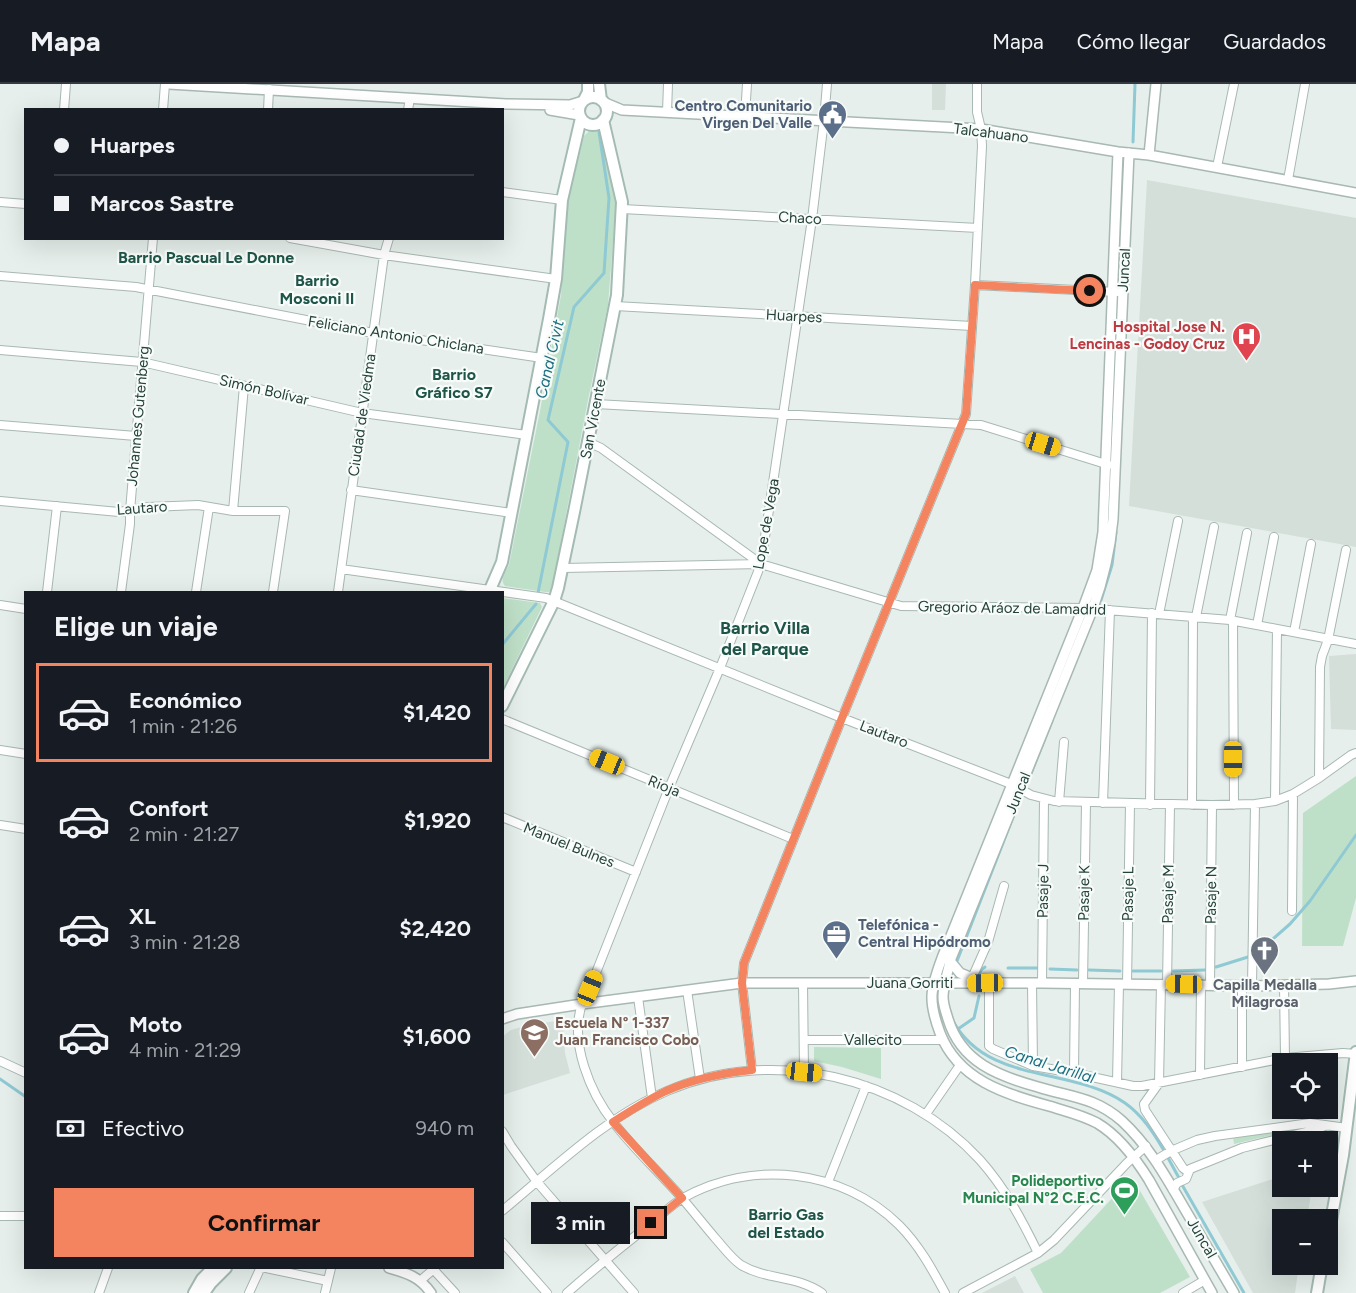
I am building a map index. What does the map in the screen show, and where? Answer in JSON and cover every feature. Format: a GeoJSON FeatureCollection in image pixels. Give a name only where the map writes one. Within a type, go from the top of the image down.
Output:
{"type":"FeatureCollection","features":[{"type":"Feature","properties":{"kind":"main road"},"geometry":{"type":"LineString","coordinates":[[490,591],[502,561],[542,358],[556,279],[562,200],[580,116],[579,108],[588,92],[588,84]]}},
{"type":"Feature","properties":{"kind":"main road"},"geometry":{"type":"LineString","coordinates":[[580,116],[591,125],[604,119],[606,110],[599,84]]}},
{"type":"Feature","properties":{"kind":"main road"},"geometry":{"type":"LineString","coordinates":[[584,101],[593,98],[602,101]]}},
{"type":"Feature","properties":{"kind":"main road","name":"San Vicente"},"geometry":{"type":"LineString","coordinates":[[504,702],[554,601],[563,568],[615,306],[622,209],[604,119]]}},
{"type":"Feature","properties":{"kind":"main road"},"geometry":{"type":"LineString","coordinates":[[1333,1209],[1347,1128],[1356,1053]]}},
{"type":"Feature","properties":{"kind":"main road"},"geometry":{"type":"LineString","coordinates":[[194,1293],[202,1279],[212,1269]]}},
{"type":"Feature","properties":{"kind":"main road"},"geometry":{"type":"LineString","coordinates":[[204,1293],[225,1269]]}},
{"type":"Feature","properties":{"kind":"main road"},"geometry":{"type":"LineString","coordinates":[[1317,1293],[1320,1275]]}},
{"type":"Feature","properties":{"kind":"street"},"geometry":{"type":"LineString","coordinates":[[64,108],[66,84]]}},
{"type":"Feature","properties":{"kind":"street"},"geometry":{"type":"LineString","coordinates":[[163,108],[167,84],[243,86],[506,104],[570,105],[584,101]]}},
{"type":"Feature","properties":{"kind":"street"},"geometry":{"type":"LineString","coordinates":[[667,112],[668,84]]}},
{"type":"Feature","properties":{"kind":"street"},"geometry":{"type":"LineString","coordinates":[[745,116],[747,84]]}},
{"type":"Feature","properties":{"kind":"street","name":"Lope de Vega"},"geometry":{"type":"LineString","coordinates":[[822,1293],[805,1283],[765,1274],[741,1264],[730,1256],[682,1198],[613,1122],[596,1096],[581,1058],[579,1024],[582,1004],[762,564],[812,219],[827,84]]}},
{"type":"Feature","properties":{"kind":"street"},"geometry":{"type":"LineString","coordinates":[[752,1070],[742,983],[744,963],[962,424],[968,404],[982,146],[977,112],[977,84]]}},
{"type":"Feature","properties":{"kind":"street"},"geometry":{"type":"LineString","coordinates":[[1149,155],[1156,84]]}},
{"type":"Feature","properties":{"kind":"street"},"geometry":{"type":"LineString","coordinates":[[1217,167],[1234,84]]}},
{"type":"Feature","properties":{"kind":"street"},"geometry":{"type":"LineString","coordinates":[[1288,180],[1305,84]]}},
{"type":"Feature","properties":{"kind":"street"},"geometry":{"type":"LineString","coordinates":[[268,108],[269,89]]}},
{"type":"Feature","properties":{"kind":"street"},"geometry":{"type":"LineString","coordinates":[[408,108],[410,98]]}},
{"type":"Feature","properties":{"kind":"street","name":"Talcahuano"},"geometry":{"type":"LineString","coordinates":[[602,101],[622,110],[981,129],[1149,155],[1356,193]]}},
{"type":"Feature","properties":{"kind":"street"},"geometry":{"type":"LineString","coordinates":[[506,104],[580,116]]}},
{"type":"Feature","properties":{"kind":"street","name":"Talcahuano"},"geometry":{"type":"LineString","coordinates":[[604,119],[622,110]]}},
{"type":"Feature","properties":{"kind":"street","name":"Juncal"},"geometry":{"type":"LineString","coordinates":[[1110,465],[1112,292],[1118,152]]}},
{"type":"Feature","properties":{"kind":"street","name":"Juncal"},"geometry":{"type":"LineString","coordinates":[[1129,153],[1123,292],[1110,465],[1100,553],[1088,608],[933,983],[931,1000],[933,1015],[950,1053],[973,1076],[1027,1100],[1074,1113],[1096,1123],[1115,1137],[1149,1180],[1212,1293]]}},
{"type":"Feature","properties":{"kind":"street"},"geometry":{"type":"LineString","coordinates":[[504,192],[562,200]]}},
{"type":"Feature","properties":{"kind":"street"},"geometry":{"type":"LineString","coordinates":[[0,202],[24,204]]}},
{"type":"Feature","properties":{"kind":"street","name":"Chaco"},"geometry":{"type":"LineString","coordinates":[[622,209],[978,228]]}},
{"type":"Feature","properties":{"kind":"street","name":"Johannes Gutenberg"},"geometry":{"type":"LineString","coordinates":[[121,591],[130,524],[153,240]]}},
{"type":"Feature","properties":{"kind":"street"},"geometry":{"type":"LineString","coordinates":[[301,240],[384,255],[556,279]]}},
{"type":"Feature","properties":{"kind":"street","name":"Ciudad de Viedma"},"geometry":{"type":"LineString","coordinates":[[338,591],[384,255],[388,240]]}},
{"type":"Feature","properties":{"kind":"street","name":"Feliciano Antonio Chiclana"},"geometry":{"type":"LineString","coordinates":[[0,276],[148,290],[373,333],[542,358]]}},
{"type":"Feature","properties":{"kind":"street"},"geometry":{"type":"LineString","coordinates":[[975,285],[1123,292]]}},
{"type":"Feature","properties":{"kind":"street","name":"Huarpes"},"geometry":{"type":"LineString","coordinates":[[615,306],[972,326]]}},
{"type":"Feature","properties":{"kind":"street","name":"Simón Bolívar"},"geometry":{"type":"LineString","coordinates":[[0,350],[142,362],[362,412],[527,435]]}},
{"type":"Feature","properties":{"kind":"street"},"geometry":{"type":"LineString","coordinates":[[233,511],[244,386]]}},
{"type":"Feature","properties":{"kind":"street"},"geometry":{"type":"LineString","coordinates":[[596,404],[981,425],[1110,465]]}},
{"type":"Feature","properties":{"kind":"street"},"geometry":{"type":"LineString","coordinates":[[0,424],[136,436]]}},
{"type":"Feature","properties":{"kind":"street"},"geometry":{"type":"LineString","coordinates":[[588,442],[601,448],[762,564]]}},
{"type":"Feature","properties":{"kind":"street"},"geometry":{"type":"LineString","coordinates":[[351,490],[512,513]]}},
{"type":"Feature","properties":{"kind":"street","name":"Lautaro"},"geometry":{"type":"LineString","coordinates":[[0,501],[119,512],[149,507],[198,505],[233,511],[285,511],[273,591]]}},
{"type":"Feature","properties":{"kind":"street"},"geometry":{"type":"LineString","coordinates":[[47,591],[57,506]]}},
{"type":"Feature","properties":{"kind":"street"},"geometry":{"type":"LineString","coordinates":[[196,591],[209,507]]}},
{"type":"Feature","properties":{"kind":"street"},"geometry":{"type":"LineString","coordinates":[[1150,804],[1156,614],[1178,521]]}},
{"type":"Feature","properties":{"kind":"street"},"geometry":{"type":"LineString","coordinates":[[1191,805],[1195,617],[1214,527]]}},
{"type":"Feature","properties":{"kind":"street"},"geometry":{"type":"LineString","coordinates":[[1234,805],[1231,620],[1247,533]]}},
{"type":"Feature","properties":{"kind":"street"},"geometry":{"type":"LineString","coordinates":[[1257,625],[1274,537]]}},
{"type":"Feature","properties":{"kind":"street"},"geometry":{"type":"LineString","coordinates":[[1294,633],[1311,544]]}},
{"type":"Feature","properties":{"kind":"street"},"geometry":{"type":"LineString","coordinates":[[1319,778],[1320,667],[1328,640],[1346,550]]}},
{"type":"Feature","properties":{"kind":"street","name":"Gregorio Aráoz de Lamadrid"},"geometry":{"type":"LineString","coordinates":[[563,568],[762,564],[901,606],[1088,608],[1231,620],[1356,644]]}},
{"type":"Feature","properties":{"kind":"street","name":"Lautaro"},"geometry":{"type":"LineString","coordinates":[[342,569],[490,591]]}},
{"type":"Feature","properties":{"kind":"street","name":"Lautaro"},"geometry":{"type":"LineString","coordinates":[[504,593],[554,601],[1015,786],[1044,800],[1170,805],[1234,805],[1275,801],[1293,794],[1351,754],[1356,753]]}},
{"type":"Feature","properties":{"kind":"street"},"geometry":{"type":"LineString","coordinates":[[0,605],[24,609]]}},
{"type":"Feature","properties":{"kind":"street"},"geometry":{"type":"LineString","coordinates":[[1103,803],[1110,610]]}},
{"type":"Feature","properties":{"kind":"street"},"geometry":{"type":"LineString","coordinates":[[1275,801],[1277,629]]}},
{"type":"Feature","properties":{"kind":"street","name":"Rioja"},"geometry":{"type":"LineString","coordinates":[[504,720],[793,839]]}},
{"type":"Feature","properties":{"kind":"street"},"geometry":{"type":"LineString","coordinates":[[1059,802],[1064,742]]}},
{"type":"Feature","properties":{"kind":"street"},"geometry":{"type":"LineString","coordinates":[[0,750],[24,752]]}},
{"type":"Feature","properties":{"kind":"street","name":"Juncal"},"geometry":{"type":"LineString","coordinates":[[1015,786],[950,961],[943,997],[950,1027],[958,1042],[970,1056],[987,1068],[1039,1088],[1095,1103],[1110,1111],[1124,1123],[1156,1160],[1234,1293]]}},
{"type":"Feature","properties":{"kind":"street"},"geometry":{"type":"LineString","coordinates":[[1292,911],[1293,794]]}},
{"type":"Feature","properties":{"kind":"street","name":"Pasaje J"},"geometry":{"type":"LineString","coordinates":[[1033,1066],[1044,800]]}},
{"type":"Feature","properties":{"kind":"street","name":"Pasaje K"},"geometry":{"type":"LineString","coordinates":[[1074,1073],[1086,803]]}},
{"type":"Feature","properties":{"kind":"street","name":"Pasaje L"},"geometry":{"type":"LineString","coordinates":[[1117,1082],[1130,804]]}},
{"type":"Feature","properties":{"kind":"street"},"geometry":{"type":"LineString","coordinates":[[1252,986],[1255,804]]}},
{"type":"Feature","properties":{"kind":"street","name":"Pasaje M"},"geometry":{"type":"LineString","coordinates":[[1159,1083],[1170,805]]}},
{"type":"Feature","properties":{"kind":"street","name":"Pasaje N"},"geometry":{"type":"LineString","coordinates":[[1200,1075],[1212,805]]}},
{"type":"Feature","properties":{"kind":"street","name":"Manuel Bulnes"},"geometry":{"type":"LineString","coordinates":[[504,818],[636,872]]}},
{"type":"Feature","properties":{"kind":"street"},"geometry":{"type":"LineString","coordinates":[[0,825],[24,829]]}},
{"type":"Feature","properties":{"kind":"street"},"geometry":{"type":"LineString","coordinates":[[972,978],[988,942],[1004,886]]}},
{"type":"Feature","properties":{"kind":"street"},"geometry":{"type":"LineString","coordinates":[[950,961],[960,973],[987,983],[989,1047],[1033,1066],[1142,1086],[1272,1061]]}},
{"type":"Feature","properties":{"kind":"street","name":"Juana Gorriti"},"geometry":{"type":"LineString","coordinates":[[504,1018],[517,1014],[582,1004],[742,983],[1037,982],[1252,986],[1356,981]]}},
{"type":"Feature","properties":{"kind":"street"},"geometry":{"type":"LineString","coordinates":[[803,983],[804,1072]]}},
{"type":"Feature","properties":{"kind":"street"},"geometry":{"type":"LineString","coordinates":[[1284,985],[1285,1053]]}},
{"type":"Feature","properties":{"kind":"street"},"geometry":{"type":"LineString","coordinates":[[1242,986],[1242,1067]]}},
{"type":"Feature","properties":{"kind":"street"},"geometry":{"type":"LineString","coordinates":[[687,990],[700,1079]]}},
{"type":"Feature","properties":{"kind":"street"},"geometry":{"type":"LineString","coordinates":[[638,997],[652,1098]]}},
{"type":"Feature","properties":{"kind":"street","name":"Vallecito"},"geometry":{"type":"LineString","coordinates":[[804,1040],[943,1040]]}},
{"type":"Feature","properties":{"kind":"street"},"geometry":{"type":"LineString","coordinates":[[1338,1053],[1356,1053]]}},
{"type":"Feature","properties":{"kind":"street"},"geometry":{"type":"LineString","coordinates":[[0,1061],[24,1072]]}},
{"type":"Feature","properties":{"kind":"street"},"geometry":{"type":"LineString","coordinates":[[926,1114],[960,1065]]}},
{"type":"Feature","properties":{"kind":"street"},"geometry":{"type":"LineString","coordinates":[[504,1208],[613,1122],[652,1098],[700,1079],[725,1073],[752,1070],[804,1072],[866,1086],[926,1114],[968,1148],[994,1177],[1008,1196],[1038,1253]]}},
{"type":"Feature","properties":{"kind":"street"},"geometry":{"type":"LineString","coordinates":[[1159,1083],[1144,1104],[1145,1110],[1171,1151],[1188,1172]]}},
{"type":"Feature","properties":{"kind":"street"},"geometry":{"type":"LineString","coordinates":[[828,1182],[866,1086]]}},
{"type":"Feature","properties":{"kind":"street"},"geometry":{"type":"LineString","coordinates":[[1156,1160],[1197,1140],[1215,1136],[1310,1123],[1347,1128]]}},
{"type":"Feature","properties":{"kind":"street"},"geometry":{"type":"LineString","coordinates":[[1173,1190],[1177,1184],[1186,1179],[1190,1168],[1242,1148],[1327,1125]]}},
{"type":"Feature","properties":{"kind":"street"},"geometry":{"type":"LineString","coordinates":[[504,1134],[537,1182],[634,1293]]}},
{"type":"Feature","properties":{"kind":"street"},"geometry":{"type":"LineString","coordinates":[[963,1293],[1038,1253],[1054,1240],[1146,1146]]}},
{"type":"Feature","properties":{"kind":"street"},"geometry":{"type":"LineString","coordinates":[[567,1293],[682,1198],[725,1180],[757,1174],[793,1175],[828,1182],[864,1198],[898,1225],[921,1252],[945,1293]]}},
{"type":"Feature","properties":{"kind":"street"},"geometry":{"type":"LineString","coordinates":[[0,1216],[24,1216]]}},
{"type":"Feature","properties":{"kind":"street"},"geometry":{"type":"LineString","coordinates":[[504,1244],[547,1293]]}},
{"type":"Feature","properties":{"kind":"street"},"geometry":{"type":"LineString","coordinates":[[99,1293],[108,1269]]}},
{"type":"Feature","properties":{"kind":"street"},"geometry":{"type":"LineString","coordinates":[[249,1293],[262,1269]]}},
{"type":"Feature","properties":{"kind":"street"},"geometry":{"type":"LineString","coordinates":[[268,1269],[328,1281]]}},
{"type":"Feature","properties":{"kind":"street"},"geometry":{"type":"LineString","coordinates":[[325,1293],[331,1269]]}},
{"type":"Feature","properties":{"kind":"street"},"geometry":{"type":"LineString","coordinates":[[393,1269],[406,1272],[421,1280],[431,1293]]}},
{"type":"Feature","properties":{"kind":"street"},"geometry":{"type":"LineString","coordinates":[[421,1280],[433,1269]]}},
{"type":"Feature","properties":{"kind":"street"},"geometry":{"type":"LineString","coordinates":[[435,1269],[455,1293]]}},
{"type":"Feature","properties":{"kind":"street"},"geometry":{"type":"LineString","coordinates":[[1183,1293],[1205,1280]]}},
{"type":"Feature","properties":{"kind":"shaded area"},"geometry":{"type":"Polygon","coordinates":[[[932,84],[946,84],[945,110],[932,110],[932,84]]]}},
{"type":"Feature","properties":{"kind":"shaded area","name":"Hospital Jose N. Lencinas - Godoy Cruz"},"geometry":{"type":"Polygon","coordinates":[[[1147,180],[1356,218],[1356,547],[1129,506],[1147,180]]]}},
{"type":"Feature","properties":{"kind":"shaded area"},"geometry":{"type":"Polygon","coordinates":[[[1356,654],[1356,730],[1331,729],[1329,656],[1356,654]]]}},
{"type":"Feature","properties":{"kind":"shaded area","name":"Escuela N° 1-337 Juan Francisco Cobo"},"geometry":{"type":"Polygon","coordinates":[[[555,1021],[563,1026],[565,1053],[570,1073],[504,1095],[504,1035],[521,1027],[555,1021]]]}},
{"type":"Feature","properties":{"kind":"shaded area"},"geometry":{"type":"Polygon","coordinates":[[[1272,1179],[1272,1197],[1310,1197],[1309,1209],[1272,1209],[1272,1275],[1298,1275],[1295,1293],[1253,1293],[1202,1202],[1272,1179]]]}},
{"type":"Feature","properties":{"kind":"shaded area"},"geometry":{"type":"Polygon","coordinates":[[[1015,1276],[1024,1293],[982,1293],[1015,1276]]]}},
{"type":"Feature","properties":{"kind":"green space"},"geometry":{"type":"Polygon","coordinates":[[[597,130],[601,135],[616,203],[608,305],[552,588],[549,592],[545,592],[505,586],[503,578],[509,565],[561,295],[567,205],[584,136],[589,131],[597,130]]]}},
{"type":"Feature","properties":{"kind":"green space"},"geometry":{"type":"Polygon","coordinates":[[[504,598],[540,603],[542,607],[504,686],[504,598]]]}},
{"type":"Feature","properties":{"kind":"green space"},"geometry":{"type":"Polygon","coordinates":[[[1356,776],[1356,898],[1343,946],[1302,946],[1303,813],[1356,776]]]}},
{"type":"Feature","properties":{"kind":"green space"},"geometry":{"type":"Polygon","coordinates":[[[814,1047],[881,1048],[881,1079],[814,1061],[814,1047]]]}},
{"type":"Feature","properties":{"kind":"green space"},"geometry":{"type":"Polygon","coordinates":[[[1272,1132],[1272,1135],[1234,1144],[1233,1137],[1272,1132]]]}},
{"type":"Feature","properties":{"kind":"green space","name":"Polideportivo Municipal N°2 C.E.C."},"geometry":{"type":"Polygon","coordinates":[[[1132,1177],[1190,1277],[1160,1293],[1043,1293],[1030,1269],[1061,1253],[1132,1177]]]}},
{"type":"Feature","properties":{"kind":"waterway"},"geometry":{"type":"LineString","coordinates":[[1133,142],[1135,84]]}},
{"type":"Feature","properties":{"kind":"waterway","name":"Canal Civit"},"geometry":{"type":"LineString","coordinates":[[538,593],[568,442],[548,420],[574,307],[604,273],[609,198],[599,132]]}},
{"type":"Feature","properties":{"kind":"waterway"},"geometry":{"type":"LineString","coordinates":[[1101,600],[1112,565],[1116,532]]}},
{"type":"Feature","properties":{"kind":"waterway","name":"Canal Civit"},"geometry":{"type":"LineString","coordinates":[[504,643],[536,604]]}},
{"type":"Feature","properties":{"kind":"waterway"},"geometry":{"type":"LineString","coordinates":[[1026,786],[1052,721]]}},
{"type":"Feature","properties":{"kind":"waterway"},"geometry":{"type":"LineString","coordinates":[[957,961],[1017,807]]}},
{"type":"Feature","properties":{"kind":"waterway"},"geometry":{"type":"LineString","coordinates":[[1259,951],[1290,924],[1310,901],[1356,835]]}},
{"type":"Feature","properties":{"kind":"waterway"},"geometry":{"type":"LineString","coordinates":[[1216,967],[1248,957]]}},
{"type":"Feature","properties":{"kind":"waterway"},"geometry":{"type":"LineString","coordinates":[[980,972],[985,967]]}},
{"type":"Feature","properties":{"kind":"waterway"},"geometry":{"type":"LineString","coordinates":[[1008,968],[1038,968]]}},
{"type":"Feature","properties":{"kind":"waterway"},"geometry":{"type":"LineString","coordinates":[[1050,969],[1077,970]]}},
{"type":"Feature","properties":{"kind":"waterway"},"geometry":{"type":"LineString","coordinates":[[1089,970],[1120,971]]}},
{"type":"Feature","properties":{"kind":"waterway"},"geometry":{"type":"LineString","coordinates":[[1173,971],[1205,970]]}},
{"type":"Feature","properties":{"kind":"waterway"},"geometry":{"type":"LineString","coordinates":[[1133,971],[1161,971]]}},
{"type":"Feature","properties":{"kind":"waterway","name":"Canal Jarillal"},"geometry":{"type":"LineString","coordinates":[[958,1029],[974,1018],[979,996]]}},
{"type":"Feature","properties":{"kind":"waterway","name":"Canal Jarillal"},"geometry":{"type":"LineString","coordinates":[[953,1021],[968,1041],[987,1056],[1032,1072],[1104,1091],[1125,1103],[1142,1118],[1163,1149]]}},
{"type":"Feature","properties":{"kind":"waterway"},"geometry":{"type":"LineString","coordinates":[[0,1079],[24,1096]]}},
{"type":"Feature","properties":{"kind":"waterway"},"geometry":{"type":"LineString","coordinates":[[1167,1156],[1179,1178]]}},
{"type":"Feature","properties":{"kind":"waterway","name":"Canal Jarillal"},"geometry":{"type":"LineString","coordinates":[[1181,1183],[1244,1293]]}},
{"type":"Feature","properties":{"kind":"place","name":"Centro Comunitario Virgen Del Valle"},"geometry":{"type":"Point","coordinates":[833,140]}},
{"type":"Feature","properties":{"kind":"place","name":"Hospital Jose N. Lencinas - Godoy Cruz"},"geometry":{"type":"Point","coordinates":[1246,362]}},
{"type":"Feature","properties":{"kind":"place","name":"Telefónica - Central Hipódromo"},"geometry":{"type":"Point","coordinates":[837,960]}},
{"type":"Feature","properties":{"kind":"place","name":"Capilla Medalla Milagrosa"},"geometry":{"type":"Point","coordinates":[1265,976]}},
{"type":"Feature","properties":{"kind":"place","name":"Escuela N° 1-337 Juan Francisco Cobo"},"geometry":{"type":"Point","coordinates":[534,1058]}},
{"type":"Feature","properties":{"kind":"place","name":"Polideportivo Municipal N°2 C.E.C."},"geometry":{"type":"Point","coordinates":[1125,1216]}},
{"type":"Feature","properties":{"kind":"district","name":"Barrio Pascual Le Donne"},"geometry":{"type":"Point","coordinates":[206,257]}},
{"type":"Feature","properties":{"kind":"district","name":"Barrio Mosconi II"},"geometry":{"type":"Point","coordinates":[317,289]}},
{"type":"Feature","properties":{"kind":"district","name":"Barrio Gráfico S7"},"geometry":{"type":"Point","coordinates":[454,383]}},
{"type":"Feature","properties":{"kind":"district","name":"Barrio Villa del Parque"},"geometry":{"type":"Point","coordinates":[765,638]}},
{"type":"Feature","properties":{"kind":"district","name":"Barrio Gas del Estado"},"geometry":{"type":"Point","coordinates":[786,1223]}},
{"type":"Feature","properties":{"kind":"route"},"geometry":{"type":"LineString","coordinates":[[651,1223],[682,1198],[613,1122],[652,1098],[678,1086],[725,1073],[752,1070],[742,983],[744,963],[966,414],[975,285],[1090,291]]}}]}
